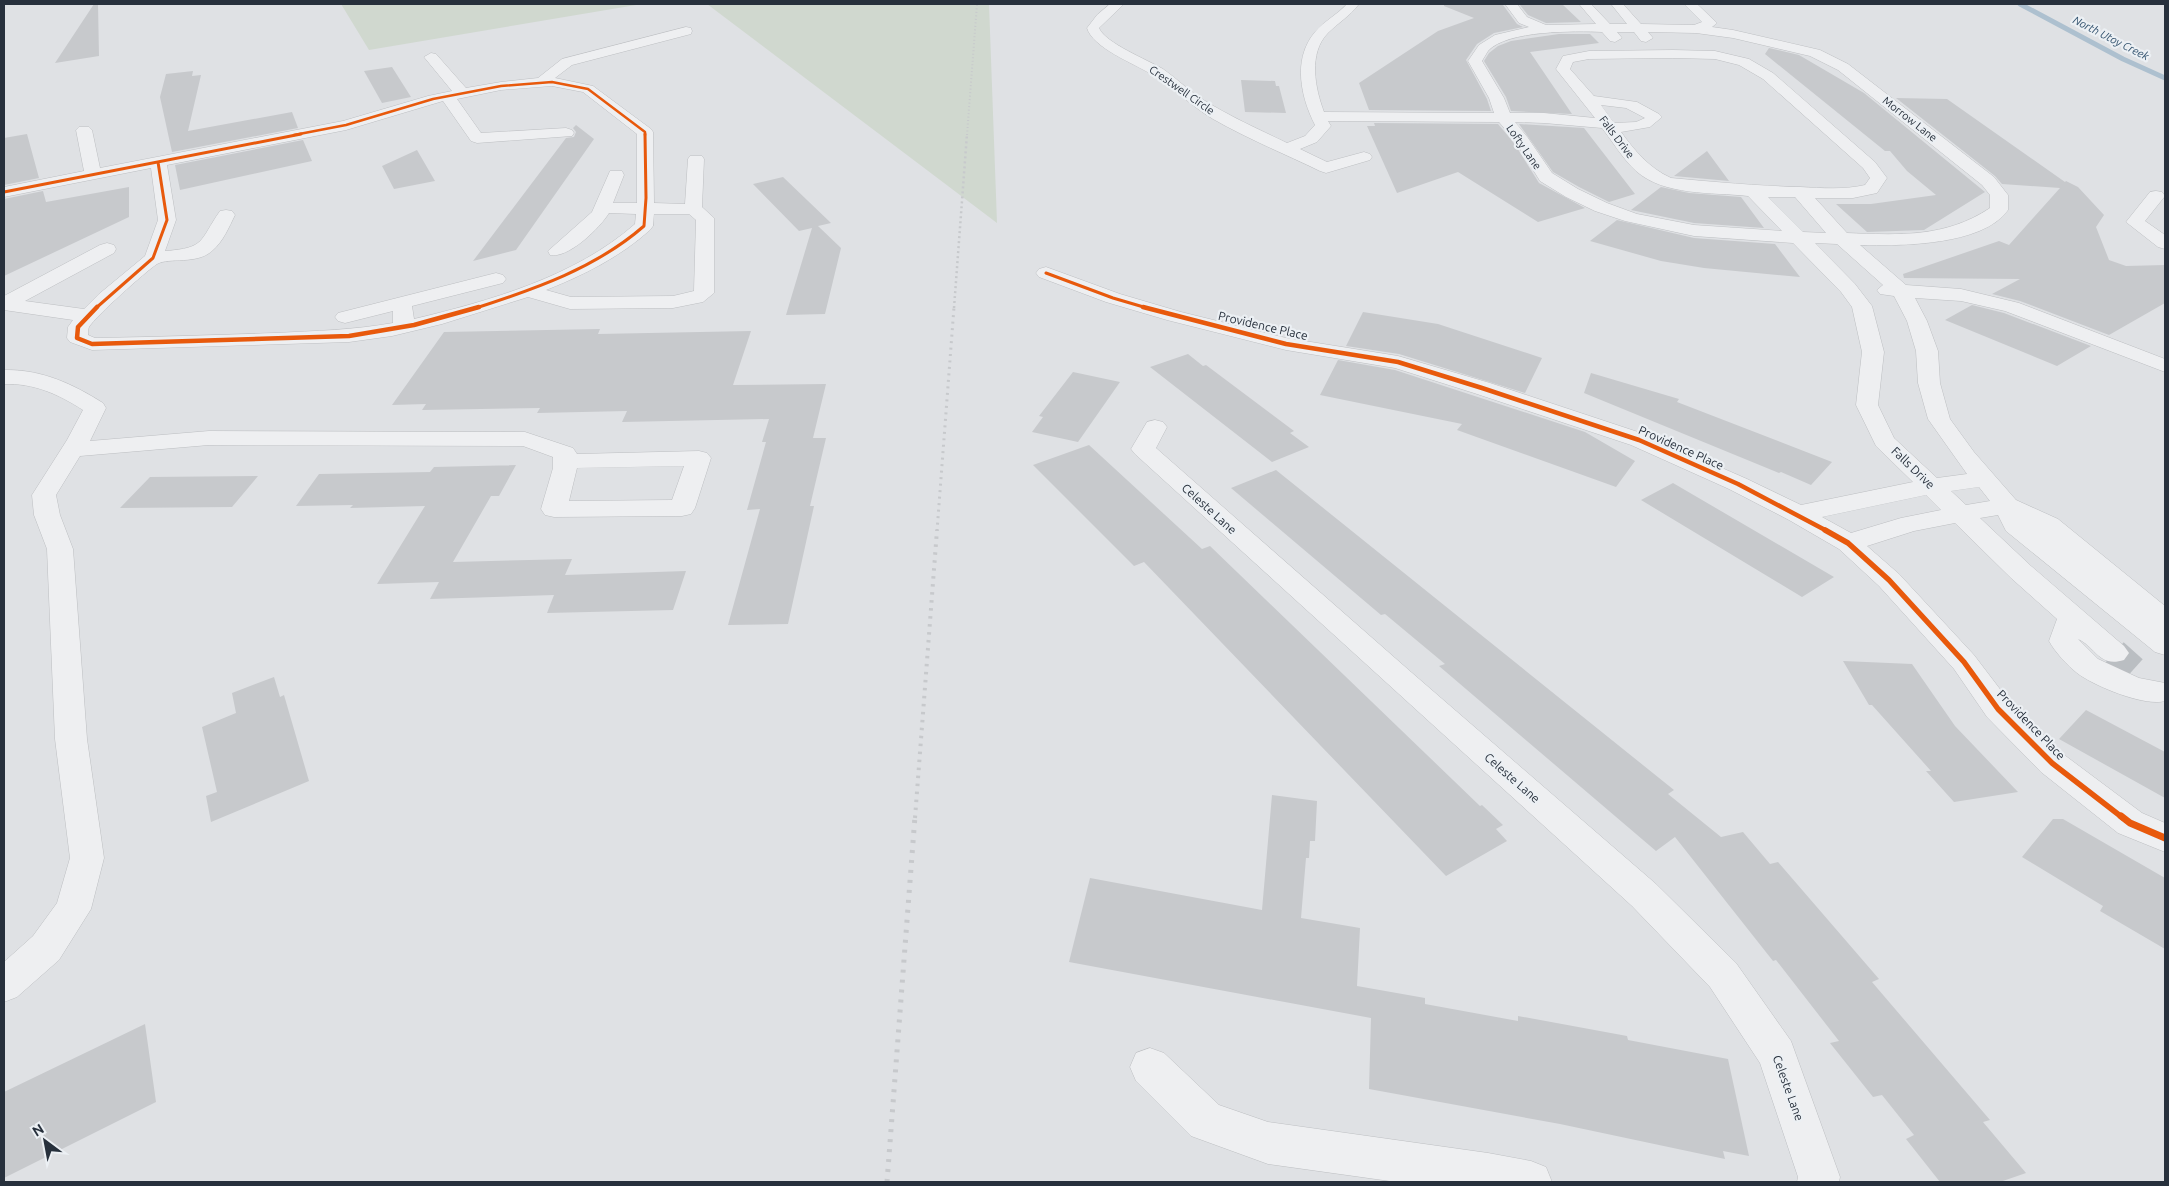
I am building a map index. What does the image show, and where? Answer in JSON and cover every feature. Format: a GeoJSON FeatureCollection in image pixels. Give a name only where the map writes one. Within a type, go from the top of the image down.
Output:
{"type":"FeatureCollection","features":[{"type":"Feature","properties":{"kind":"street","name":"Crestwell Circle"},"geometry":{"type":"LineString","coordinates":[[1118,4],[1106,12],[1098,21],[1093,28],[1095,34],[1105,42],[1158,72],[1184,93],[1219,116],[1286,149]]}},
{"type":"Feature","properties":{"kind":"street"},"geometry":{"type":"LineString","coordinates":[[1286,149],[1311,139],[1323,126],[1314,109],[1308,77],[1310,50],[1317,36],[1347,13],[1353,4]]}},
{"type":"Feature","properties":{"kind":"street"},"geometry":{"type":"LineString","coordinates":[[1511,4],[1524,20],[1543,29]]}},
{"type":"Feature","properties":{"kind":"street"},"geometry":{"type":"LineString","coordinates":[[1585,4],[1624,48],[1625,54]]}},
{"type":"Feature","properties":{"kind":"street","name":"Falls Drive"},"geometry":{"type":"LineString","coordinates":[[1617,4],[1636,28],[1656,46],[1673,54]]}},
{"type":"Feature","properties":{"kind":"street"},"geometry":{"type":"LineString","coordinates":[[1690,4],[1711,23],[1696,30]]}},
{"type":"Feature","properties":{"kind":"street","name":"Lofty Lane"},"geometry":{"type":"LineString","coordinates":[[1636,28],[1543,29],[1510,35],[1489,43],[1478,52],[1475,61],[1502,111],[1537,166],[1547,177],[1581,198],[1599,206],[1656,224],[1769,237],[1840,238]]}},
{"type":"Feature","properties":{"kind":"street","name":"Morrow Lane"},"geometry":{"type":"LineString","coordinates":[[1636,28],[1696,30],[1772,42],[1815,53],[1843,67],[1988,181],[1999,195],[1999,210],[1986,221],[1964,230],[1916,240],[1840,238]]}},
{"type":"Feature","properties":{"kind":"street"},"geometry":{"type":"LineString","coordinates":[[542,82],[566,62],[686,31]]}},
{"type":"Feature","properties":{"kind":"street","name":"Falls Drive"},"geometry":{"type":"LineString","coordinates":[[1673,54],[1715,55],[1744,62],[1768,76],[1869,165],[1879,178],[1871,189],[1853,193],[1753,191],[1667,183],[1655,178],[1634,160],[1592,103],[1563,68],[1568,59],[1589,55],[1673,54]]}},
{"type":"Feature","properties":{"kind":"street"},"geometry":{"type":"LineString","coordinates":[[431,57],[454,94],[477,138],[566,133]]}},
{"type":"Feature","properties":{"kind":"street"},"geometry":{"type":"LineString","coordinates":[[4,192],[346,125],[403,106],[454,94],[501,86],[542,82],[568,84],[588,89],[645,132],[644,226],[635,235],[582,268],[527,292],[476,309],[404,327],[349,336],[211,342],[92,344],[77,338],[78,327],[106,298],[153,258],[166,220],[158,162]]}},
{"type":"Feature","properties":{"kind":"street"},"geometry":{"type":"LineString","coordinates":[[1314,109],[1502,111],[1620,102],[1636,106],[1654,117],[1650,122],[1635,127],[1608,127],[1586,121],[1502,111]]}},
{"type":"Feature","properties":{"kind":"street"},"geometry":{"type":"LineString","coordinates":[[84,130],[93,174]]}},
{"type":"Feature","properties":{"kind":"street"},"geometry":{"type":"LineString","coordinates":[[1286,149],[1326,168],[1364,157]]}},
{"type":"Feature","properties":{"kind":"street"},"geometry":{"type":"LineString","coordinates":[[693,209],[696,160]]}},
{"type":"Feature","properties":{"kind":"street"},"geometry":{"type":"LineString","coordinates":[[557,252],[580,234],[600,214],[616,175]]}},
{"type":"Feature","properties":{"kind":"street","name":"Falls Drive"},"geometry":{"type":"LineString","coordinates":[[1753,191],[1800,237],[1848,288],[1862,306],[1873,352],[1867,405],[1884,441],[2021,572],[2162,694]]}},
{"type":"Feature","properties":{"kind":"street"},"geometry":{"type":"LineString","coordinates":[[1800,192],[1840,238],[1901,291],[1917,321],[1927,351],[1929,383],[1939,418],[1966,457],[2007,505],[2015,525],[2165,645]]}},
{"type":"Feature","properties":{"kind":"street"},"geometry":{"type":"LineString","coordinates":[[2156,196],[2135,222],[2165,244]]}},
{"type":"Feature","properties":{"kind":"street"},"geometry":{"type":"LineString","coordinates":[[527,292],[570,303],[673,302],[696,298],[704,293],[705,218],[693,209],[602,208]]}},
{"type":"Feature","properties":{"kind":"street"},"geometry":{"type":"LineString","coordinates":[[153,258],[198,254],[215,239],[226,215]]}},
{"type":"Feature","properties":{"kind":"street"},"geometry":{"type":"LineString","coordinates":[[4,304],[107,249]]}},
{"type":"Feature","properties":{"kind":"street","name":"Providence Place"},"geometry":{"type":"LineString","coordinates":[[1046,274],[1113,298],[1174,316],[1286,344],[1398,362],[1482,388],[1639,440],[1798,514],[1848,543],[1889,580],[1964,662],[1998,709],[2052,763],[2130,823],[2165,838]]}},
{"type":"Feature","properties":{"kind":"street"},"geometry":{"type":"LineString","coordinates":[[345,317],[496,279]]}},
{"type":"Feature","properties":{"kind":"street"},"geometry":{"type":"LineString","coordinates":[[1848,288],[1961,295],[2012,306],[2165,366]]}},
{"type":"Feature","properties":{"kind":"street"},"geometry":{"type":"LineString","coordinates":[[402,303],[404,327]]}},
{"type":"Feature","properties":{"kind":"street"},"geometry":{"type":"LineString","coordinates":[[4,304],[89,316]]}},
{"type":"Feature","properties":{"kind":"street"},"geometry":{"type":"LineString","coordinates":[[4,378],[27,378],[70,391],[95,408],[73,450],[44,495],[48,515],[60,549],[71,739],[87,858],[73,909],[46,948],[4,985]]}},
{"type":"Feature","properties":{"kind":"street","name":"Celeste Lane"},"geometry":{"type":"LineString","coordinates":[[1155,427],[1143,450],[1392,674],[1644,895],[1723,975],[1778,1054],[1819,1176],[1818,1182]]}},
{"type":"Feature","properties":{"kind":"street"},"geometry":{"type":"LineString","coordinates":[[73,450],[209,438],[525,439],[565,453],[565,461],[554,510],[682,508],[699,458],[565,461]]}},
{"type":"Feature","properties":{"kind":"street"},"geometry":{"type":"LineString","coordinates":[[1798,514],[1931,486],[1985,480]]}},
{"type":"Feature","properties":{"kind":"street"},"geometry":{"type":"LineString","coordinates":[[1848,543],[1910,524],[2007,505],[2049,525],[2165,621]]}},
{"type":"Feature","properties":{"kind":"street","name":"Falls Drive"},"geometry":{"type":"LineString","coordinates":[[2072,616],[2063,641],[2088,666],[2133,688],[2162,694]]}},
{"type":"Feature","properties":{"kind":"street"},"geometry":{"type":"LineString","coordinates":[[1150,1067],[1206,1121],[1268,1143],[1488,1174],[1531,1182]]}},
{"type":"Feature","properties":{"kind":"shaded area"},"geometry":{"type":"Polygon","coordinates":[[[341,4],[642,4],[369,50],[341,4]]]}},
{"type":"Feature","properties":{"kind":"shaded area"},"geometry":{"type":"Polygon","coordinates":[[[707,4],[989,4],[997,223],[707,4]]]}},
{"type":"Feature","properties":{"kind":"building"},"geometry":{"type":"Polygon","coordinates":[[[94,4],[98,4],[99,56],[55,63],[94,4]]]}},
{"type":"Feature","properties":{"kind":"building"},"geometry":{"type":"Polygon","coordinates":[[[1444,4],[1503,5],[1517,24],[1523,27],[1494,33],[1477,44],[1466,60],[1487,99],[1491,111],[1369,110],[1359,83],[1438,31],[1474,18],[1444,6],[1444,4]]]}},
{"type":"Feature","properties":{"kind":"building"},"geometry":{"type":"Polygon","coordinates":[[[1562,4],[1581,22],[1546,23],[1528,15],[1520,5],[1562,4]]]}},
{"type":"Feature","properties":{"kind":"building"},"geometry":{"type":"Polygon","coordinates":[[[1559,34],[1590,34],[1599,43],[1530,52],[1572,114],[1511,111],[1506,97],[1484,61],[1489,53],[1498,46],[1511,41],[1559,34]]]}},
{"type":"Feature","properties":{"kind":"building"},"geometry":{"type":"Polygon","coordinates":[[[1769,48],[1799,55],[1864,93],[1985,192],[1924,230],[1867,232],[1836,204],[1871,204],[1936,195],[1907,171],[1890,151],[1885,151],[1765,54],[1769,48]]]}},
{"type":"Feature","properties":{"kind":"building"},"geometry":{"type":"Polygon","coordinates":[[[392,67],[411,97],[382,103],[364,71],[392,67]]]}},
{"type":"Feature","properties":{"kind":"building"},"geometry":{"type":"Polygon","coordinates":[[[193,71],[192,76],[201,75],[188,131],[292,112],[298,128],[172,152],[160,97],[166,74],[193,71]]]}},
{"type":"Feature","properties":{"kind":"building"},"geometry":{"type":"Polygon","coordinates":[[[1241,80],[1275,81],[1276,86],[1279,86],[1286,113],[1245,112],[1241,80]]]}},
{"type":"Feature","properties":{"kind":"building"},"geometry":{"type":"Polygon","coordinates":[[[1896,98],[1947,99],[2065,182],[2078,187],[2104,215],[2096,227],[2109,260],[2126,266],[2165,265],[2165,303],[2109,335],[2020,301],[1992,294],[2020,279],[1904,278],[1903,274],[1999,241],[2009,245],[2060,188],[2002,184],[1995,176],[1896,98]]]}},
{"type":"Feature","properties":{"kind":"building"},"geometry":{"type":"Polygon","coordinates":[[[1374,123],[1498,124],[1514,143],[1539,183],[1585,208],[1538,222],[1458,172],[1397,193],[1367,126],[1375,126],[1374,123]]]}},
{"type":"Feature","properties":{"kind":"building"},"geometry":{"type":"Polygon","coordinates":[[[1519,124],[1584,128],[1635,194],[1609,202],[1553,172],[1519,124]]]}},
{"type":"Feature","properties":{"kind":"building"},"geometry":{"type":"Polygon","coordinates":[[[576,125],[594,139],[516,250],[473,261],[566,138],[574,137],[576,132],[573,128],[576,125]]]}},
{"type":"Feature","properties":{"kind":"building"},"geometry":{"type":"Polygon","coordinates":[[[27,134],[39,178],[4,185],[4,138],[27,134]]]}},
{"type":"Feature","properties":{"kind":"building"},"geometry":{"type":"Polygon","coordinates":[[[303,140],[312,161],[180,190],[175,165],[303,140]]]}},
{"type":"Feature","properties":{"kind":"building"},"geometry":{"type":"Polygon","coordinates":[[[417,150],[435,181],[394,189],[382,166],[417,150]]]}},
{"type":"Feature","properties":{"kind":"building"},"geometry":{"type":"Polygon","coordinates":[[[1707,151],[1729,181],[1674,176],[1707,151]]]}},
{"type":"Feature","properties":{"kind":"building"},"geometry":{"type":"Polygon","coordinates":[[[783,177],[831,223],[818,226],[841,248],[825,314],[786,315],[812,228],[799,231],[753,184],[783,177]]]}},
{"type":"Feature","properties":{"kind":"building"},"geometry":{"type":"Polygon","coordinates":[[[129,187],[129,217],[4,276],[4,199],[43,191],[46,202],[129,187]]]}},
{"type":"Feature","properties":{"kind":"building"},"geometry":{"type":"Polygon","coordinates":[[[1661,187],[1689,193],[1741,197],[1764,228],[1694,223],[1631,210],[1661,187]]]}},
{"type":"Feature","properties":{"kind":"building"},"geometry":{"type":"Polygon","coordinates":[[[1617,220],[1694,238],[1775,244],[1800,277],[1704,268],[1661,261],[1590,241],[1617,220]]]}},
{"type":"Feature","properties":{"kind":"building"},"geometry":{"type":"Polygon","coordinates":[[[1972,305],[2004,313],[2091,346],[2057,366],[1945,320],[1972,305]]]}},
{"type":"Feature","properties":{"kind":"building"},"geometry":{"type":"Polygon","coordinates":[[[1363,312],[1438,324],[1542,358],[1525,393],[1399,354],[1346,346],[1363,312]]]}},
{"type":"Feature","properties":{"kind":"building"},"geometry":{"type":"Polygon","coordinates":[[[600,329],[598,334],[751,331],[733,385],[826,384],[813,438],[826,438],[810,506],[814,506],[788,624],[728,625],[760,509],[747,510],[766,442],[762,442],[769,419],[622,422],[627,411],[537,413],[540,408],[422,410],[426,404],[392,405],[444,332],[600,329]]]}},
{"type":"Feature","properties":{"kind":"building"},"geometry":{"type":"Polygon","coordinates":[[[1188,354],[1203,366],[1206,365],[1294,431],[1290,433],[1309,447],[1272,462],[1150,367],[1188,354]]]}},
{"type":"Feature","properties":{"kind":"building"},"geometry":{"type":"Polygon","coordinates":[[[1338,360],[1395,370],[1585,432],[1635,461],[1616,487],[1457,430],[1462,424],[1320,395],[1338,360]]]}},
{"type":"Feature","properties":{"kind":"building"},"geometry":{"type":"Polygon","coordinates":[[[1073,372],[1120,382],[1078,442],[1032,432],[1043,417],[1039,416],[1073,372]]]}},
{"type":"Feature","properties":{"kind":"building"},"geometry":{"type":"Polygon","coordinates":[[[1591,373],[1679,399],[1677,402],[1832,462],[1811,485],[1584,393],[1591,373]]]}},
{"type":"Feature","properties":{"kind":"building"},"geometry":{"type":"Polygon","coordinates":[[[1089,445],[1202,549],[1210,546],[1480,806],[1482,805],[1503,825],[1496,829],[1507,841],[1446,876],[1144,562],[1134,566],[1033,465],[1089,445]]]}},
{"type":"Feature","properties":{"kind":"building"},"geometry":{"type":"Polygon","coordinates":[[[516,465],[499,496],[491,496],[453,562],[572,559],[565,575],[686,571],[673,610],[547,613],[554,595],[430,599],[439,582],[377,584],[425,506],[350,508],[353,505],[296,506],[319,474],[430,472],[434,467],[516,465]]]}},
{"type":"Feature","properties":{"kind":"building"},"geometry":{"type":"Polygon","coordinates":[[[1276,470],[1674,790],[1668,794],[1721,837],[1743,832],[1770,864],[1778,862],[1879,979],[1872,982],[1990,1120],[1983,1122],[2026,1173],[2000,1182],[1940,1182],[1906,1139],[1914,1135],[1882,1095],[1873,1097],[1830,1043],[1839,1041],[1776,960],[1773,961],[1675,837],[1656,851],[1439,666],[1445,664],[1385,614],[1381,615],[1231,488],[1276,470]]]}},
{"type":"Feature","properties":{"kind":"building"},"geometry":{"type":"Polygon","coordinates":[[[258,476],[232,507],[120,508],[150,477],[258,476]]]}},
{"type":"Feature","properties":{"kind":"building"},"geometry":{"type":"Polygon","coordinates":[[[1673,483],[1834,577],[1802,597],[1641,500],[1673,483]]]}},
{"type":"Feature","properties":{"kind":"building"},"geometry":{"type":"Polygon","coordinates":[[[1843,661],[1912,664],[1955,726],[2018,792],[1954,802],[1926,771],[1931,771],[1872,705],[1869,705],[1843,661]]]}},
{"type":"Feature","properties":{"kind":"building"},"geometry":{"type":"Polygon","coordinates":[[[274,677],[280,697],[284,695],[309,781],[211,822],[206,796],[217,792],[202,727],[236,713],[232,693],[274,677]]]}},
{"type":"Feature","properties":{"kind":"building"},"geometry":{"type":"Polygon","coordinates":[[[2086,710],[2165,752],[2165,798],[2059,739],[2086,710]]]}},
{"type":"Feature","properties":{"kind":"building"},"geometry":{"type":"Polygon","coordinates":[[[1272,795],[1317,801],[1315,841],[1310,841],[1309,858],[1306,858],[1301,918],[1360,928],[1357,986],[1425,998],[1425,1004],[1518,1021],[1518,1016],[1627,1036],[1628,1040],[1728,1059],[1749,1156],[1723,1151],[1725,1159],[1560,1124],[1369,1089],[1371,1018],[1069,962],[1090,878],[1262,910],[1272,795]]]}},
{"type":"Feature","properties":{"kind":"building"},"geometry":{"type":"Polygon","coordinates":[[[2053,819],[2063,819],[2165,878],[2165,949],[2100,911],[2103,906],[2022,857],[2053,819]]]}},
{"type":"Feature","properties":{"kind":"building"},"geometry":{"type":"Polygon","coordinates":[[[145,1024],[156,1102],[4,1178],[4,1092],[145,1024]]]}},
{"type":"Feature","properties":{"kind":"waterway","name":"North Utoy Creek"},"geometry":{"type":"LineString","coordinates":[[2020,4],[2123,59],[2165,78]]}},
{"type":"Feature","properties":{"kind":"tunnel"},"geometry":{"type":"LineString","coordinates":[[2114,653],[2133,670]]}},
{"type":"Feature","properties":{"kind":"railway"},"geometry":{"type":"LineString","coordinates":[[967,135],[977,4]]}},
{"type":"Feature","properties":{"kind":"railway"},"geometry":{"type":"LineString","coordinates":[[954,308],[967,134]]}},
{"type":"Feature","properties":{"kind":"railway"},"geometry":{"type":"LineString","coordinates":[[937,531],[954,307]]}},
{"type":"Feature","properties":{"kind":"railway"},"geometry":{"type":"LineString","coordinates":[[915,818],[937,530]]}},
{"type":"Feature","properties":{"kind":"railway"},"geometry":{"type":"LineString","coordinates":[[887,1182],[915,816]]}},
{"type":"Feature","properties":{"kind":"cycle path"},"geometry":{"type":"LineString","coordinates":[[4,192],[346,125],[433,99],[501,86],[552,82],[588,89],[645,132],[646,198],[644,226],[632,237],[602,257],[550,282],[456,314],[392,330],[340,337],[208,342],[92,344],[77,338],[78,327],[106,298],[153,258],[167,220],[158,162]]}},
{"type":"Feature","properties":{"kind":"cycle path"},"geometry":{"type":"LineString","coordinates":[[1046,273],[1113,298],[1174,316],[1286,344],[1398,362],[1482,388],[1639,440],[1738,484],[1798,514],[1848,543],[1889,580],[1964,662],[1998,709],[2052,763],[2130,823],[2165,838]]}}]}
